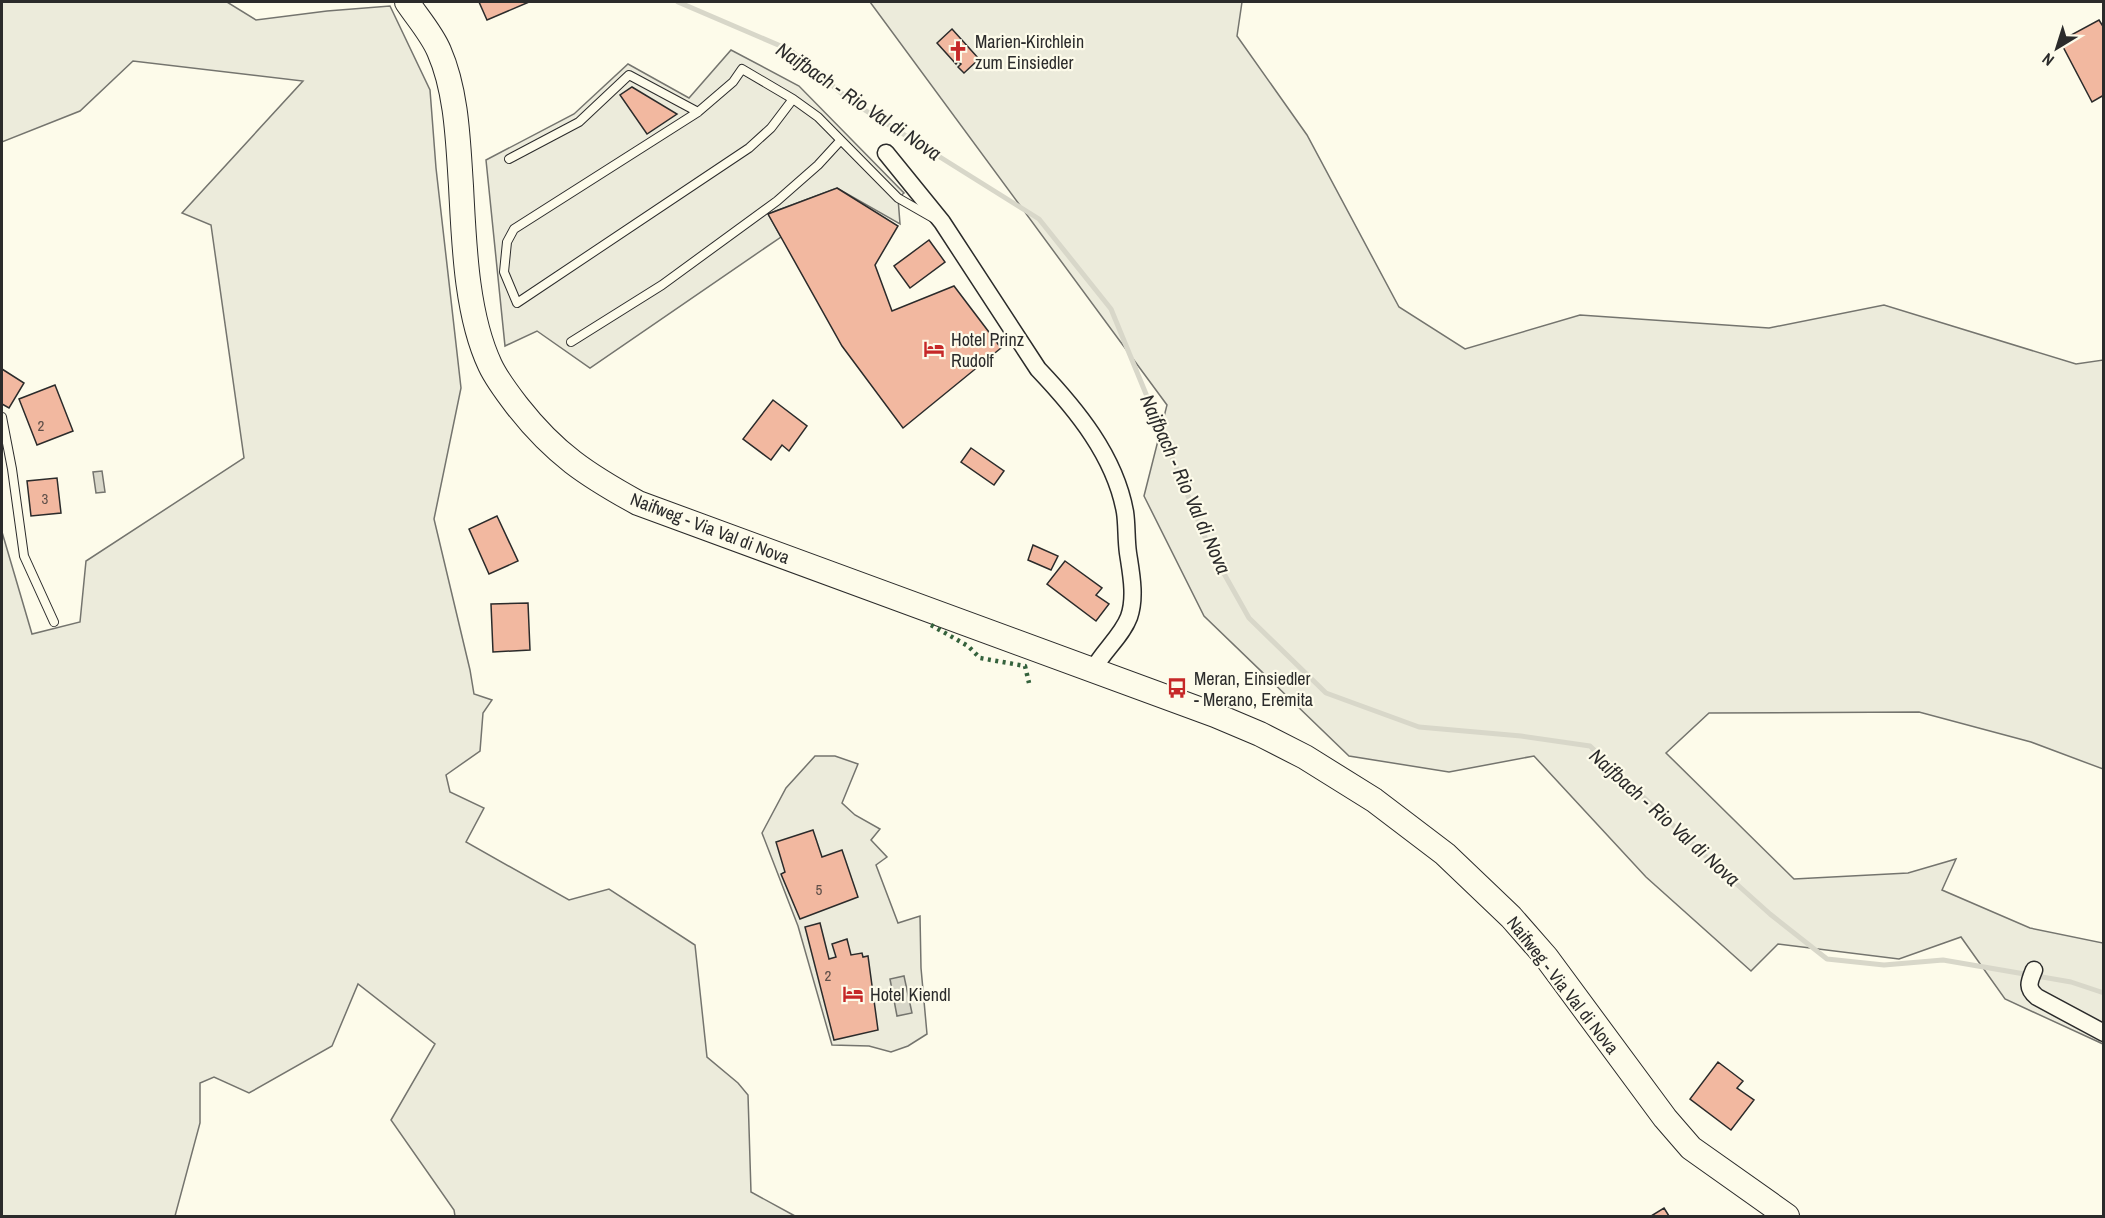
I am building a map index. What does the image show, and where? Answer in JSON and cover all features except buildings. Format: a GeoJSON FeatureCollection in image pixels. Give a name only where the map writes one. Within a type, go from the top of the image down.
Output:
{"type":"FeatureCollection","features":[{"type":"Feature","properties":{"kind":"main road","name":"Naifweg - Via Val di Nova"},"geometry":{"type":"LineString","coordinates":[[407,2],[439,50],[451,89],[459,160],[465,265],[480,338],[490,366],[509,396],[531,424],[557,451],[596,480],[638,503],[1215,715],[1260,734],[1305,757],[1374,800],[1446,854],[1511,917],[1546,957],[1665,1118],[1692,1148],[1787,1216]]}},
{"type":"Feature","properties":{"kind":"street"},"geometry":{"type":"LineString","coordinates":[[886,153],[942,222],[1038,369],[1094,437],[1113,471],[1125,512],[1132,602],[1129,617],[1093,670]]}},
{"type":"Feature","properties":{"kind":"street"},"geometry":{"type":"LineString","coordinates":[[2031,976],[2031,992],[2037,997],[2103,1033]]}},
{"type":"Feature","properties":{"kind":"lane"},"geometry":{"type":"LineString","coordinates":[[793,99],[771,128],[749,148],[518,303],[504,272],[507,242],[514,229],[698,112],[733,81],[742,69],[793,99],[818,117],[898,198],[942,222]]}},
{"type":"Feature","properties":{"kind":"lane"},"geometry":{"type":"LineString","coordinates":[[509,159],[579,122],[629,75],[698,112]]}},
{"type":"Feature","properties":{"kind":"lane"},"geometry":{"type":"LineString","coordinates":[[571,342],[662,285],[777,201],[818,165],[840,141]]}},
{"type":"Feature","properties":{"kind":"lane"},"geometry":{"type":"LineString","coordinates":[[2,417],[5,457],[12,469],[24,556],[54,622]]}},
{"type":"Feature","properties":{"kind":"shaded area"},"geometry":{"type":"Polygon","coordinates":[[[2,2],[227,2],[256,20],[390,6],[430,90],[436,168],[461,388],[434,519],[474,694],[492,700],[483,713],[480,751],[446,775],[450,792],[484,808],[466,842],[569,900],[609,889],[695,945],[707,1057],[738,1083],[748,1095],[751,1192],[795,1216],[455,1216],[454,1210],[391,1120],[435,1044],[358,984],[332,1046],[249,1093],[214,1077],[200,1083],[200,1123],[175,1216],[2,1216],[2,532],[32,634],[80,622],[86,561],[244,458],[211,225],[182,213],[303,81],[133,61],[80,111],[2,142],[2,2]]]}},
{"type":"Feature","properties":{"kind":"shaded area"},"geometry":{"type":"Polygon","coordinates":[[[870,2],[1242,2],[1237,36],[1307,135],[1399,307],[1465,349],[1580,315],[1769,328],[1884,305],[2076,364],[2103,360],[2103,769],[2031,742],[1919,712],[1709,713],[1666,753],[1794,879],[1908,873],[1956,859],[1942,890],[2030,928],[2103,943],[2103,1044],[2005,999],[1961,937],[1899,959],[1778,944],[1751,971],[1646,877],[1534,756],[1449,772],[1349,756],[1204,616],[1144,496],[1167,405],[870,2]]]}},
{"type":"Feature","properties":{"kind":"shaded area"},"geometry":{"type":"Polygon","coordinates":[[[731,50],[799,86],[904,193],[898,198],[900,224],[837,188],[768,214],[781,237],[590,368],[537,331],[505,346],[486,160],[574,114],[628,64],[689,98],[731,50]]]}},
{"type":"Feature","properties":{"kind":"shaded area"},"geometry":{"type":"Polygon","coordinates":[[[102,471],[105,492],[96,493],[93,472],[102,471]]]}},
{"type":"Feature","properties":{"kind":"shaded area"},"geometry":{"type":"Polygon","coordinates":[[[815,756],[835,756],[858,764],[842,803],[855,815],[880,829],[871,840],[887,857],[876,865],[898,923],[920,916],[921,968],[927,1034],[908,1046],[891,1052],[869,1046],[832,1045],[798,926],[762,833],[786,788],[815,756]]]}},
{"type":"Feature","properties":{"kind":"shaded area"},"geometry":{"type":"Polygon","coordinates":[[[904,976],[912,1013],[897,1016],[890,979],[904,976]]]}},
{"type":"Feature","properties":{"kind":"waterway","name":"Naifbach - Rio Val di Nova"},"geometry":{"type":"LineString","coordinates":[[678,2],[790,50],[852,102],[1039,219],[1111,309],[1209,547],[1249,618],[1326,693],[1419,727],[1521,736],[1590,746],[1702,853],[1770,914],[1827,959],[1884,965],[1943,960],[2071,982],[2104,993]]}},
{"type":"Feature","properties":{"kind":"hedge"},"geometry":{"type":"LineString","coordinates":[[931,625],[968,646],[980,658],[1025,666],[1029,683]]}},
{"type":"Feature","properties":{"kind":"place","name":"Marien-Kirchlein zum Einsiedler"},"geometry":{"type":"Point","coordinates":[958,51]}},
{"type":"Feature","properties":{"kind":"place","name":"Hotel Prinz Rudolf"},"geometry":{"type":"Point","coordinates":[934,349]}},
{"type":"Feature","properties":{"kind":"place","name":"Meran, Einsiedler - Merano, Eremita"},"geometry":{"type":"Point","coordinates":[1177,688]}},
{"type":"Feature","properties":{"kind":"place","name":"Hotel Kiendl"},"geometry":{"type":"Point","coordinates":[853,994]}}]}
